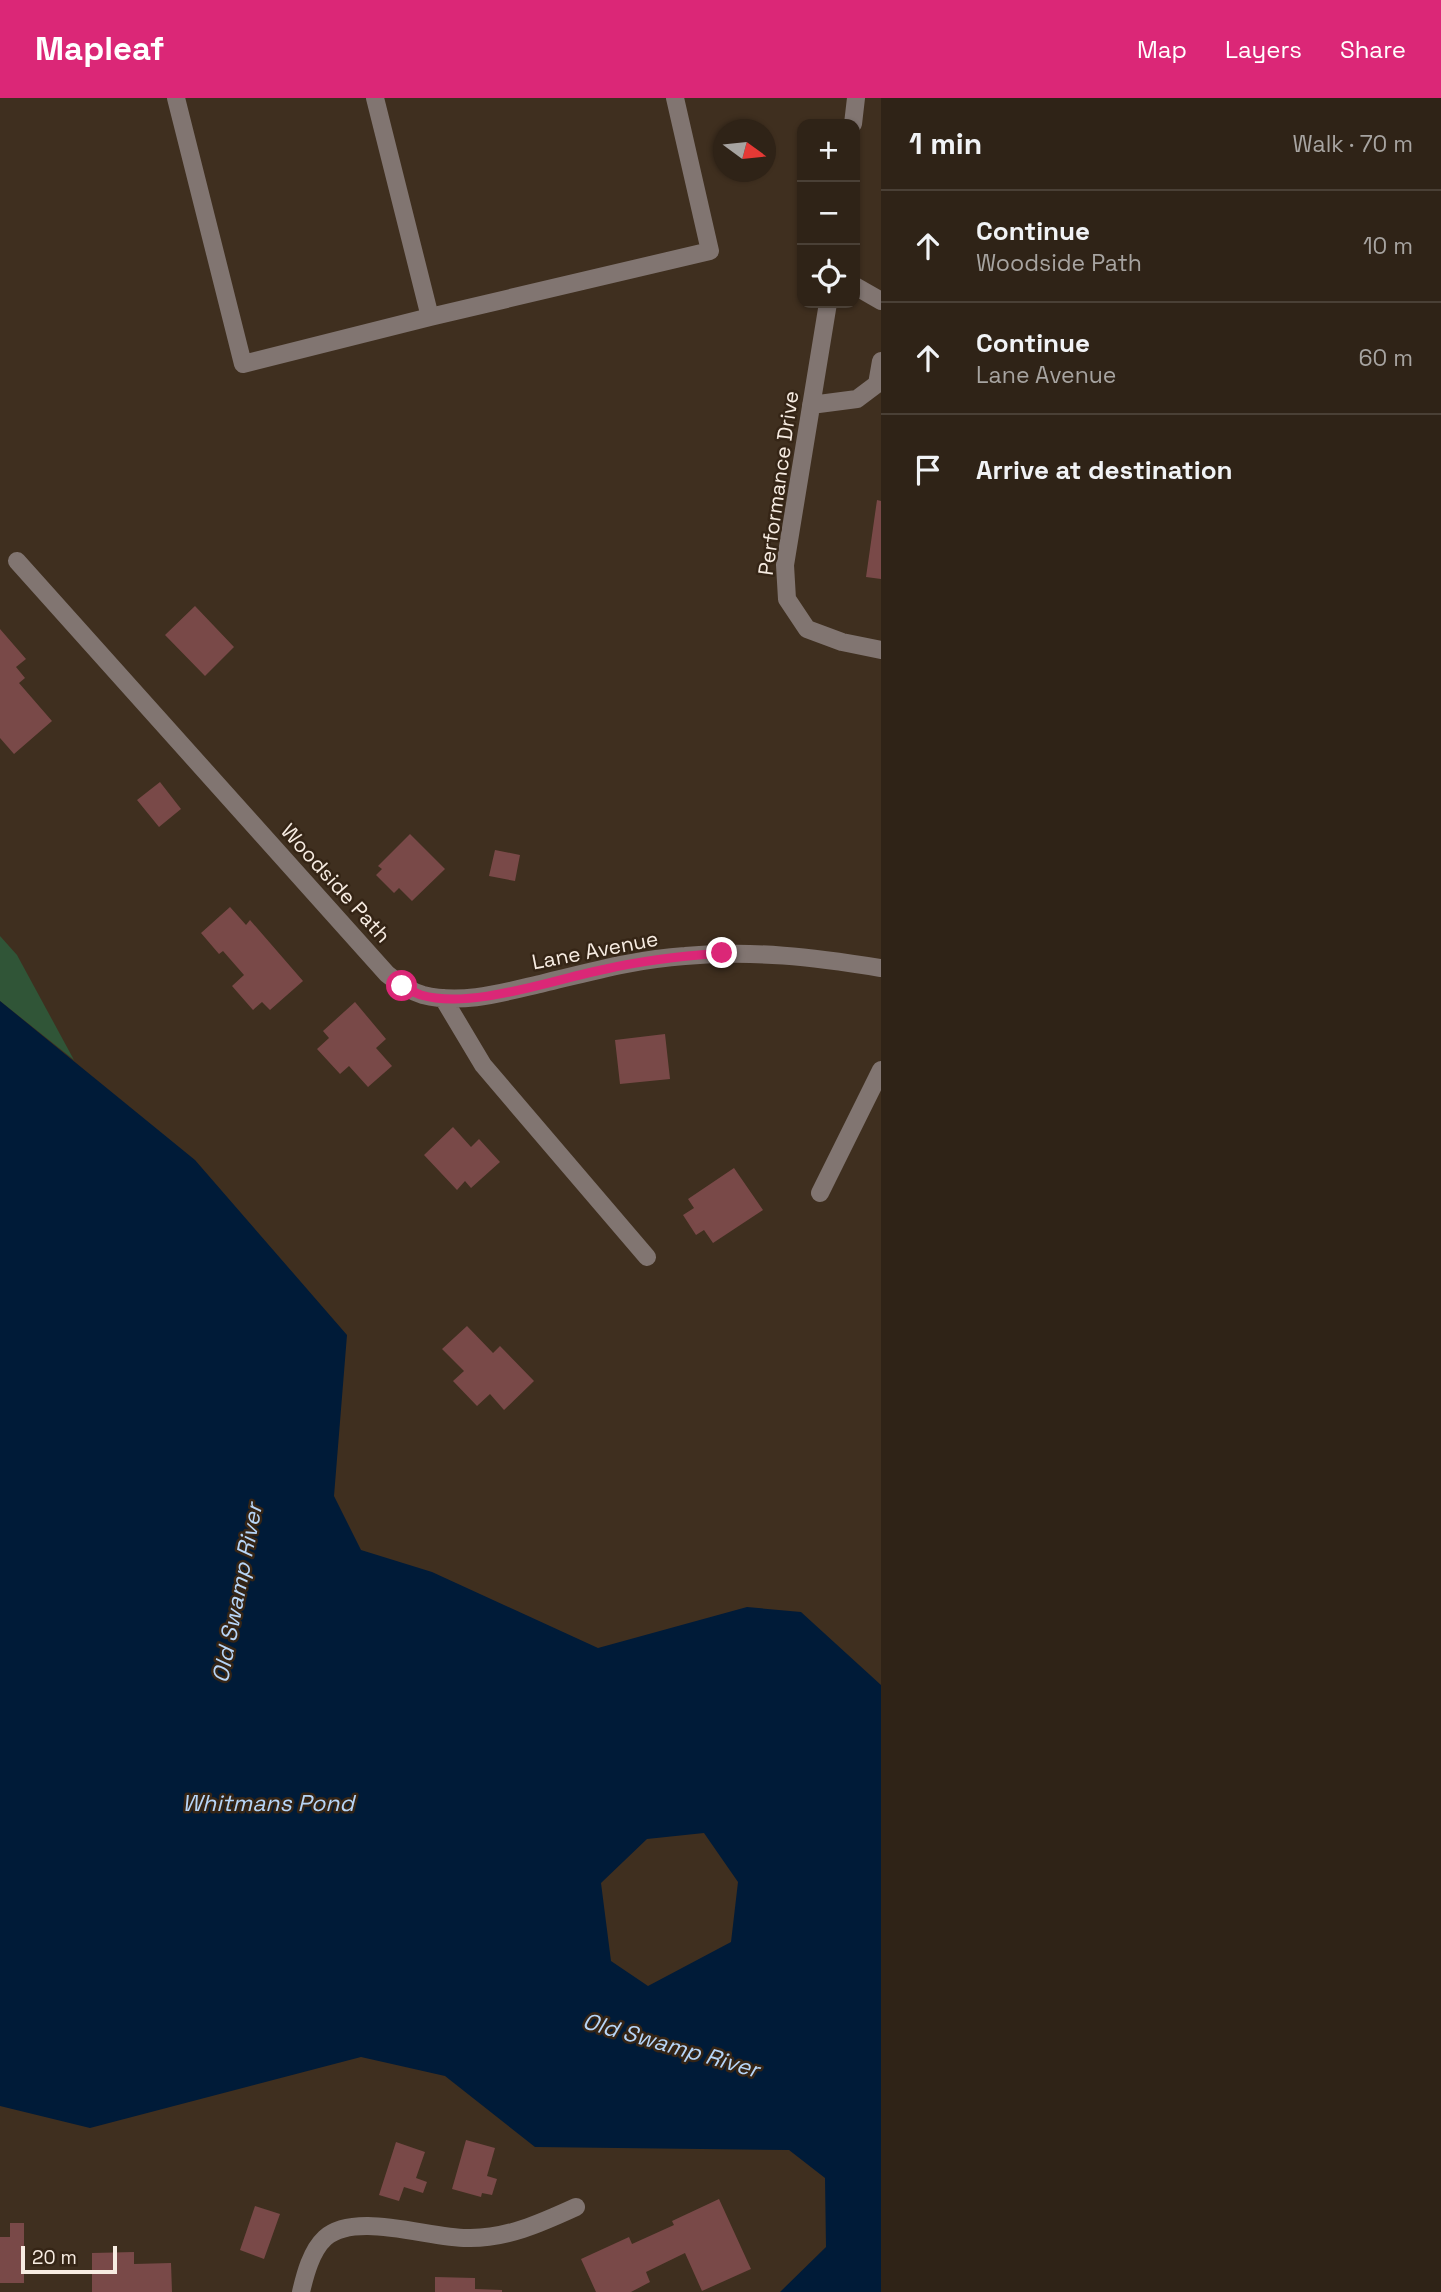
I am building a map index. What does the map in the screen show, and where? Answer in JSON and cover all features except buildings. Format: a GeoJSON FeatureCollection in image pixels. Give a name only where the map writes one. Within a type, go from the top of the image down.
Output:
{"type":"FeatureCollection","features":[{"type":"Feature","properties":{"kind":"street"},"geometry":{"type":"LineString","coordinates":[[176,98],[243,363],[710,251],[675,98]]}},
{"type":"Feature","properties":{"kind":"street"},"geometry":{"type":"LineString","coordinates":[[375,98],[430,317]]}},
{"type":"Feature","properties":{"kind":"street"},"geometry":{"type":"LineString","coordinates":[[854,119],[856,98]]}},
{"type":"Feature","properties":{"kind":"street"},"geometry":{"type":"LineString","coordinates":[[860,289],[881,301]]}},
{"type":"Feature","properties":{"kind":"street","name":"Performance Drive"},"geometry":{"type":"LineString","coordinates":[[827,308],[785,565],[787,599],[807,629],[842,642],[881,650]]}},
{"type":"Feature","properties":{"kind":"street"},"geometry":{"type":"LineString","coordinates":[[811,405],[858,400],[877,384],[881,361]]}},
{"type":"Feature","properties":{"kind":"street","name":"Woodside Path"},"geometry":{"type":"LineString","coordinates":[[17,561],[387,974],[402,986],[422,995],[443,998]]}},
{"type":"Feature","properties":{"kind":"street","name":"Lane Avenue"},"geometry":{"type":"LineString","coordinates":[[443,998],[490,995],[608,968],[681,956],[762,953],[808,956],[881,968]]}},
{"type":"Feature","properties":{"kind":"street"},"geometry":{"type":"LineString","coordinates":[[443,998],[483,1065],[647,1257]]}},
{"type":"Feature","properties":{"kind":"street"},"geometry":{"type":"LineString","coordinates":[[820,1193],[881,1070]]}},
{"type":"Feature","properties":{"kind":"street"},"geometry":{"type":"LineString","coordinates":[[301,2292],[312,2259],[323,2240],[347,2226],[368,2225],[468,2238],[499,2235],[532,2227],[576,2207]]}},
{"type":"Feature","properties":{"kind":"green space"},"geometry":{"type":"Polygon","coordinates":[[[0,936],[17,955],[74,1060],[0,1001],[0,936]]]}},
{"type":"Feature","properties":{"kind":"water","name":"Whitmans Pond"},"geometry":{"type":"Polygon","coordinates":[[[0,1001],[195,1160],[347,1335],[334,1496],[361,1550],[432,1572],[598,1648],[747,1607],[801,1612],[881,1685],[881,2292],[780,2292],[826,2247],[825,2178],[789,2150],[535,2147],[445,2076],[361,2057],[90,2128],[0,2106],[0,1001]],[[704,1833],[647,1839],[601,1883],[611,1961],[648,1986],[731,1942],[738,1882],[704,1833]]]}},
{"type":"Feature","properties":{"kind":"route"},"geometry":{"type":"LineString","coordinates":[[402,986],[422,995],[467,998],[608,968],[681,956],[722,953]]}},
{"type":"Feature","properties":{"kind":"water label","name":"Old Swamp River"},"geometry":{"type":"Point","coordinates":[237,1593]}},
{"type":"Feature","properties":{"kind":"water label","name":"Old Swamp River"},"geometry":{"type":"Point","coordinates":[671,2045]}}]}
